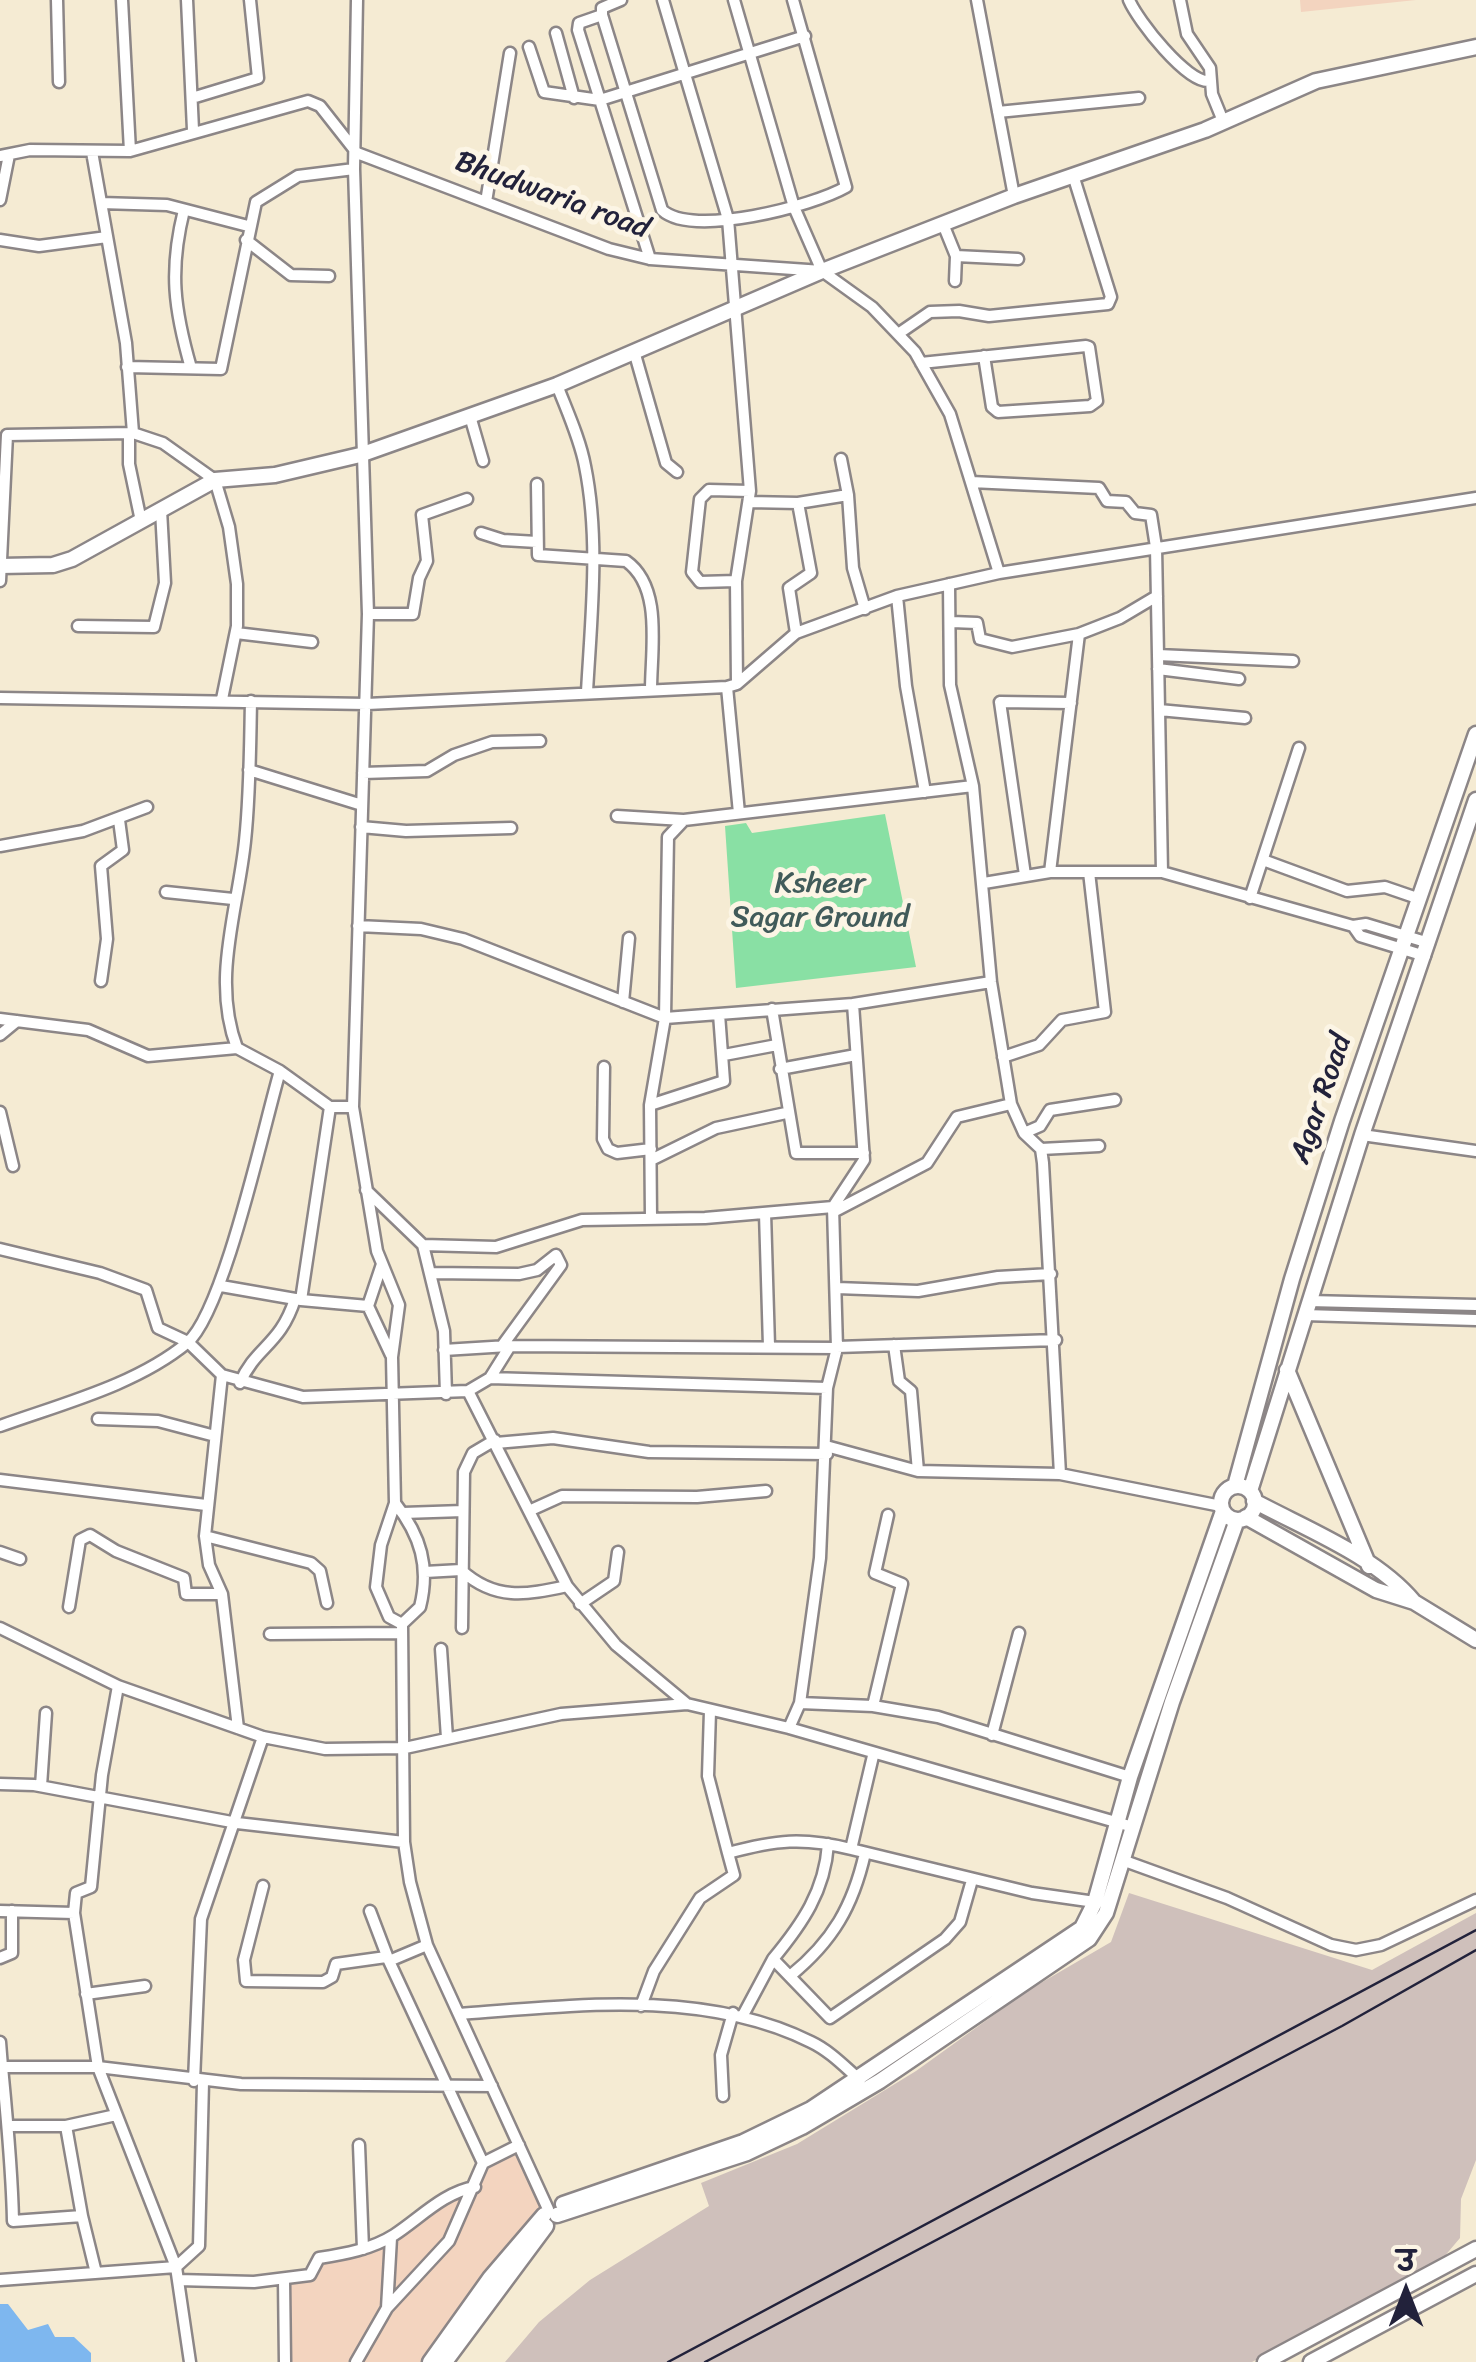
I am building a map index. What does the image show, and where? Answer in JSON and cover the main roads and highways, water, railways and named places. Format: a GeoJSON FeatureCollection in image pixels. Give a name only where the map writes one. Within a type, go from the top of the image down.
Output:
{"type":"FeatureCollection","features":[{"type":"Feature","properties":{"kind":"main road"},"geometry":{"type":"LineString","coordinates":[[1,571],[53,565],[72,558],[215,480],[275,475],[360,455],[558,385],[822,271],[1223,121],[1316,81],[1476,47]]}},
{"type":"Feature","properties":{"kind":"main road","name":"Agar Road"},"geometry":{"type":"LineString","coordinates":[[1125,1825],[1241,1518],[1292,1279],[1476,734]]}},
{"type":"Feature","properties":{"kind":"main road"},"geometry":{"type":"LineString","coordinates":[[1475,804],[1362,1134],[1247,1493],[1369,1566],[1414,1602],[1476,1640]]}},
{"type":"Feature","properties":{"kind":"main road"},"geometry":{"type":"LineString","coordinates":[[1287,1369],[1369,1566]]}},
{"type":"Feature","properties":{"kind":"main road","name":"Agar Road"},"geometry":{"type":"LineString","coordinates":[[1125,1825],[1130,1777],[1222,1508],[1223,1495],[1247,1493]]}},
{"type":"Feature","properties":{"kind":"main road"},"geometry":{"type":"LineString","coordinates":[[1222,1508],[1376,1590],[1414,1602]]}},
{"type":"Feature","properties":{"kind":"main road"},"geometry":{"type":"LineString","coordinates":[[430,2362],[490,2278],[550,2214],[614,2183],[743,2142],[864,2083],[1090,1939],[1106,1913],[1122,1860],[1125,1825]]}},
{"type":"Feature","properties":{"kind":"main road"},"geometry":{"type":"LineString","coordinates":[[864,2083],[1082,1928],[1125,1825]]}},
{"type":"Feature","properties":{"kind":"main road"},"geometry":{"type":"LineString","coordinates":[[445,2362],[550,2214]]}},
{"type":"Feature","properties":{"kind":"main road"},"geometry":{"type":"LineString","coordinates":[[1265,2362],[1476,2249]]}},
{"type":"Feature","properties":{"kind":"main road"},"geometry":{"type":"LineString","coordinates":[[1311,2362],[1476,2274]]}},
{"type":"Feature","properties":{"kind":"water"},"geometry":{"type":"Polygon","coordinates":[[[0,2304],[8,2304],[28,2330],[48,2324],[55,2337],[74,2337],[91,2353],[91,2362],[0,2362],[0,2304]]]}},
{"type":"Feature","properties":{"kind":"railway"},"geometry":{"type":"LineString","coordinates":[[668,2362],[1476,1930]]}},
{"type":"Feature","properties":{"kind":"railway"},"geometry":{"type":"LineString","coordinates":[[705,2362],[1342,2026],[1476,1950]]}},
{"type":"Feature","properties":{"kind":"park label","name":"Ksheer Sagar Ground"},"geometry":{"type":"Point","coordinates":[820,901]}}]}
